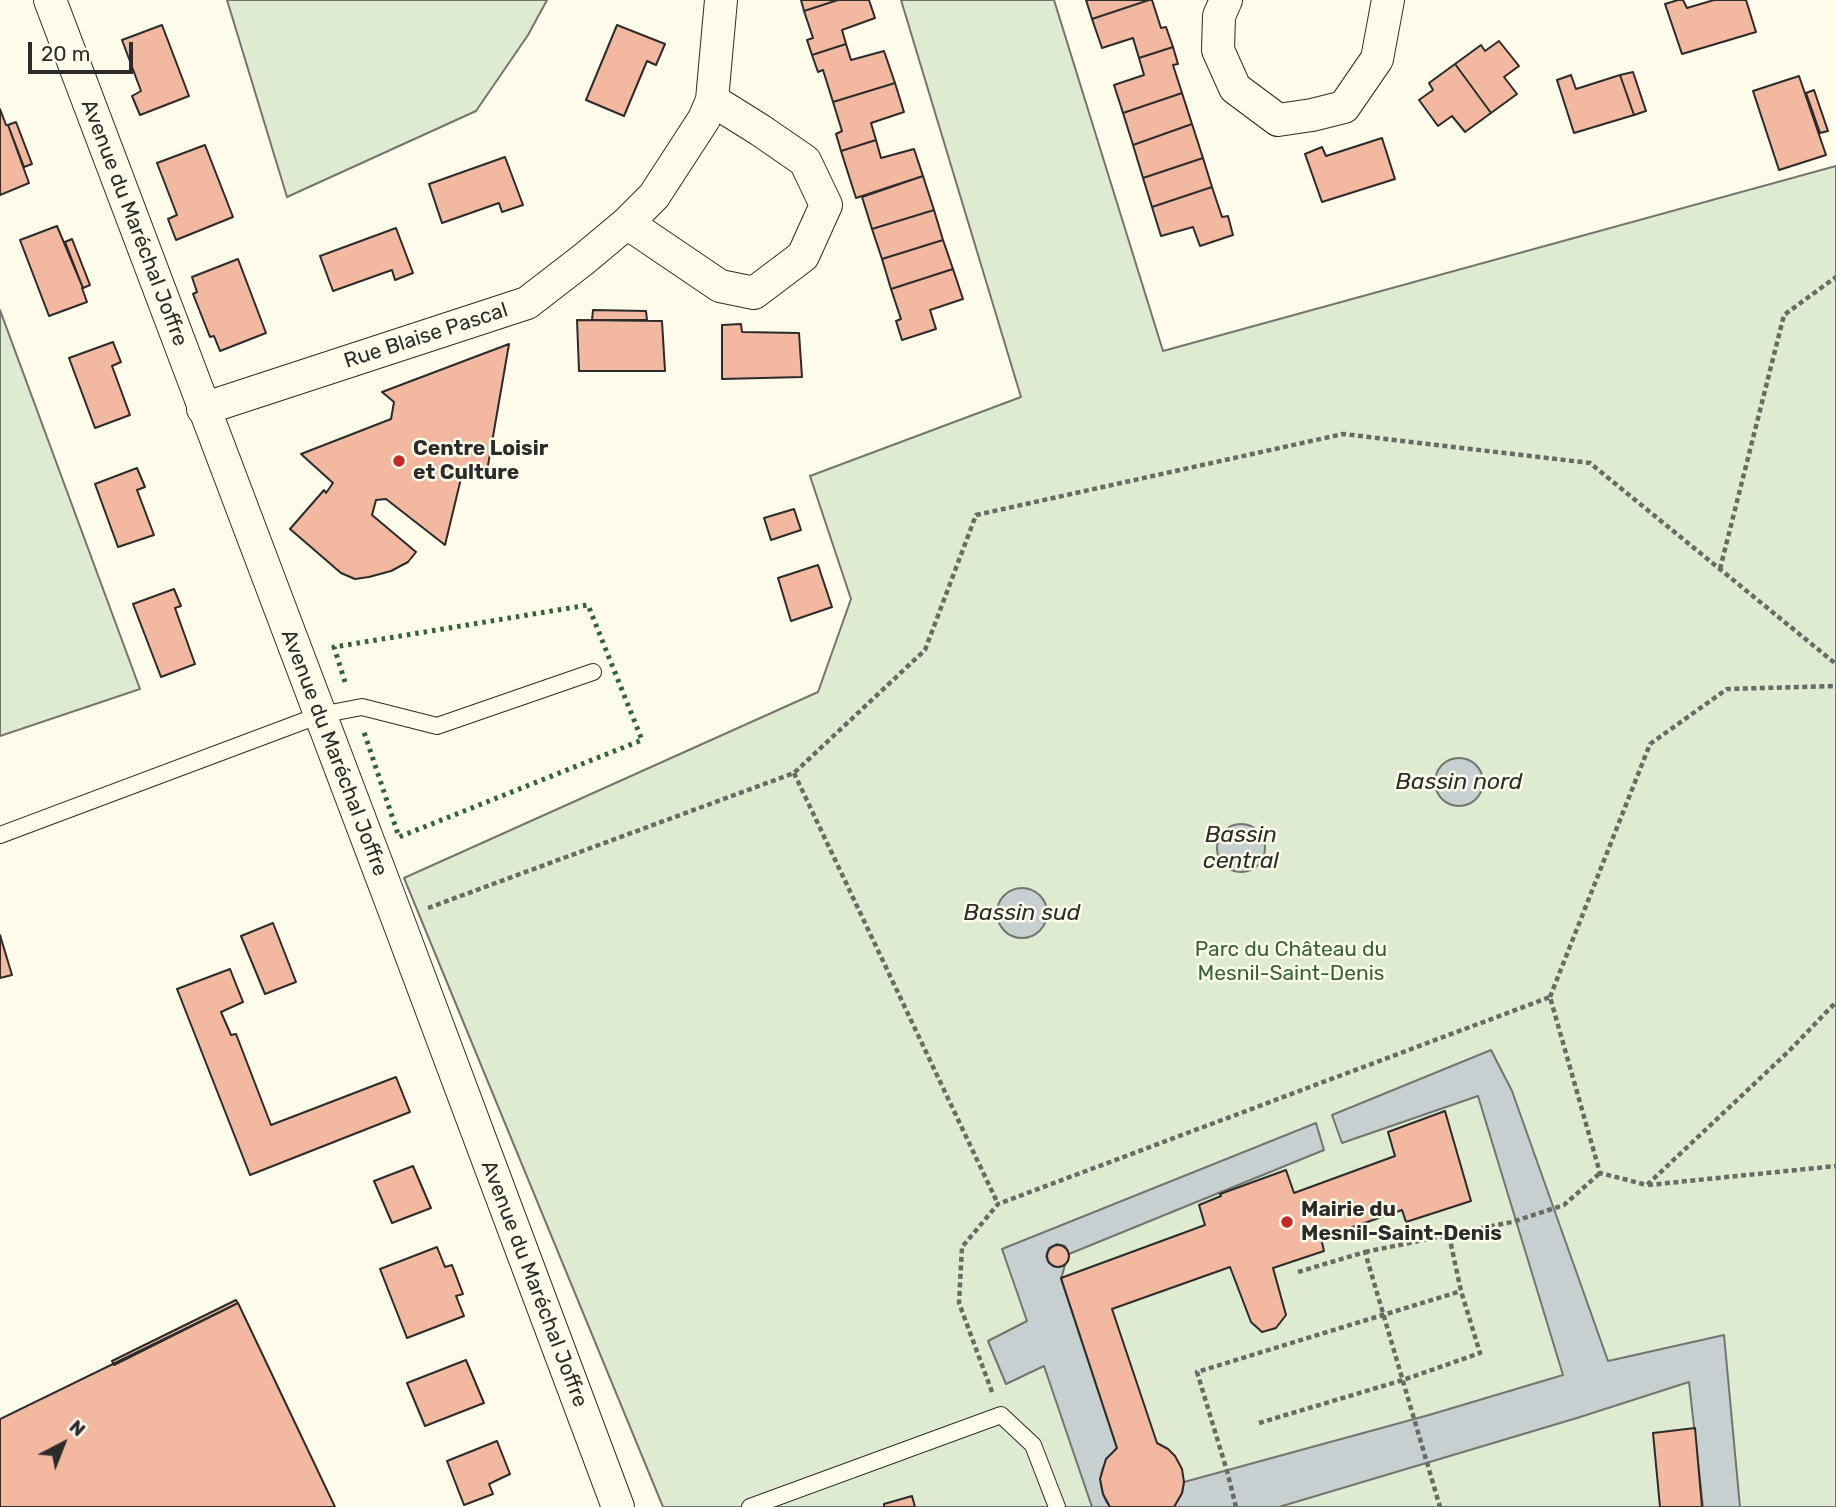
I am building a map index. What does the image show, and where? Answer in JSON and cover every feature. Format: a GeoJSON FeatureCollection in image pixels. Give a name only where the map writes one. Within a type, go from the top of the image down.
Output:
{"type":"FeatureCollection","features":[{"type":"Feature","properties":{"kind":"street","name":"Avenue du Maréchal Joffre"},"geometry":{"type":"LineString","coordinates":[[50,0],[618,1507]]}},
{"type":"Feature","properties":{"kind":"street","name":"Rue Blaise Pascal"},"geometry":{"type":"LineString","coordinates":[[204,409],[527,303],[628,223],[654,196],[704,119],[712,100],[721,0]]}},
{"type":"Feature","properties":{"kind":"street"},"geometry":{"type":"LineString","coordinates":[[1226,0],[1219,16],[1218,50],[1235,88],[1278,120],[1344,107],[1377,59],[1388,0]]}},
{"type":"Feature","properties":{"kind":"street"},"geometry":{"type":"LineString","coordinates":[[628,223],[720,286],[754,293],[803,256],[826,205],[804,161],[712,100]]}},
{"type":"Feature","properties":{"kind":"lane"},"geometry":{"type":"LineString","coordinates":[[0,835],[320,715],[362,707],[437,726],[593,672]]}},
{"type":"Feature","properties":{"kind":"lane"},"geometry":{"type":"LineString","coordinates":[[750,1507],[1001,1415],[1033,1444],[1057,1507]]}},
{"type":"Feature","properties":{"kind":"path"},"geometry":{"type":"LineString","coordinates":[[1720,569],[1784,315],[1836,277]]}},
{"type":"Feature","properties":{"kind":"path"},"geometry":{"type":"LineString","coordinates":[[398,920],[794,773],[925,650],[976,515],[1343,433],[1590,463],[1836,664]]}},
{"type":"Feature","properties":{"kind":"path"},"geometry":{"type":"LineString","coordinates":[[1600,1173],[1550,997],[1650,744],[1727,689],[1836,687]]}},
{"type":"Feature","properties":{"kind":"path"},"geometry":{"type":"LineString","coordinates":[[794,773],[998,1204]]}},
{"type":"Feature","properties":{"kind":"path"},"geometry":{"type":"LineString","coordinates":[[1001,1415],[960,1303],[962,1247],[998,1204],[1550,997]]}},
{"type":"Feature","properties":{"kind":"path"},"geometry":{"type":"LineString","coordinates":[[1647,1185],[1789,1051],[1836,1002]]}},
{"type":"Feature","properties":{"kind":"path"},"geometry":{"type":"LineString","coordinates":[[1600,1173],[1647,1185],[1836,1166]]}},
{"type":"Feature","properties":{"kind":"path"},"geometry":{"type":"LineString","coordinates":[[1298,1272],[1365,1252],[1512,1222],[1564,1205],[1600,1173]]}},
{"type":"Feature","properties":{"kind":"path"},"geometry":{"type":"LineString","coordinates":[[1259,1423],[1403,1380],[1480,1353],[1461,1291],[1449,1235]]}},
{"type":"Feature","properties":{"kind":"path"},"geometry":{"type":"LineString","coordinates":[[1365,1252],[1440,1507]]}},
{"type":"Feature","properties":{"kind":"path"},"geometry":{"type":"LineString","coordinates":[[1236,1507],[1197,1372],[1461,1291]]}},
{"type":"Feature","properties":{"kind":"green space"},"geometry":{"type":"Polygon","coordinates":[[[227,0],[547,0],[528,35],[476,111],[287,197],[227,0]]]}},
{"type":"Feature","properties":{"kind":"green space","name":"Parc du Château du Mesnil-Saint-Denis"},"geometry":{"type":"Polygon","coordinates":[[[901,0],[1054,0],[1163,351],[1836,166],[1836,1507],[663,1507],[404,878],[818,692],[851,599],[810,476],[1021,397],[901,0]]]}},
{"type":"Feature","properties":{"kind":"green space"},"geometry":{"type":"Polygon","coordinates":[[[0,310],[140,689],[0,736],[0,310]]]}},
{"type":"Feature","properties":{"kind":"water","name":"Bassin nord"},"geometry":{"type":"Polygon","coordinates":[[[1459,758],[1476,765],[1483,782],[1476,799],[1459,806],[1442,799],[1435,782],[1442,765],[1459,758]]]}},
{"type":"Feature","properties":{"kind":"water","name":"Bassin central"},"geometry":{"type":"Polygon","coordinates":[[[1241,824],[1250,825],[1258,831],[1264,839],[1264,857],[1258,865],[1250,871],[1241,872],[1232,871],[1224,865],[1218,857],[1217,848],[1218,839],[1224,831],[1232,825],[1241,824]]]}},
{"type":"Feature","properties":{"kind":"water","name":"Bassin sud"},"geometry":{"type":"Polygon","coordinates":[[[1022,888],[1040,895],[1047,913],[1040,931],[1022,938],[1004,931],[997,913],[1004,895],[1022,888]]]}},
{"type":"Feature","properties":{"kind":"water"},"geometry":{"type":"Polygon","coordinates":[[[1491,1050],[1512,1091],[1608,1361],[1724,1335],[1740,1507],[1703,1507],[1689,1382],[1279,1507],[1174,1507],[1182,1493],[1184,1482],[1563,1375],[1478,1096],[1342,1143],[1332,1115],[1491,1050]]]}},
{"type":"Feature","properties":{"kind":"water"},"geometry":{"type":"Polygon","coordinates":[[[1316,1123],[1324,1150],[1069,1254],[1065,1246],[1057,1244],[1049,1248],[1046,1256],[1049,1263],[1056,1267],[1065,1265],[1061,1279],[1117,1448],[1104,1465],[1101,1478],[1103,1493],[1110,1507],[1092,1507],[1044,1366],[1006,1384],[988,1341],[1027,1321],[1002,1249],[1316,1123]]]}},
{"type":"Feature","properties":{"kind":"building"},"geometry":{"type":"Polygon","coordinates":[[[801,0],[838,0],[804,11],[801,0]]]}},
{"type":"Feature","properties":{"kind":"building"},"geometry":{"type":"Polygon","coordinates":[[[838,0],[869,0],[875,18],[842,30],[846,44],[812,55],[807,40],[813,38],[804,11],[838,0]]]}},
{"type":"Feature","properties":{"kind":"building"},"geometry":{"type":"Polygon","coordinates":[[[1086,0],[1149,0],[1092,19],[1086,0]]]}},
{"type":"Feature","properties":{"kind":"building"},"geometry":{"type":"Polygon","coordinates":[[[1152,0],[1161,28],[1166,27],[1173,47],[1139,58],[1133,38],[1102,48],[1092,19],[1152,0]]]}},
{"type":"Feature","properties":{"kind":"building"},"geometry":{"type":"Polygon","coordinates":[[[1683,0],[1687,8],[1714,0],[1746,0],[1756,32],[1682,54],[1665,4],[1683,0]]]}},
{"type":"Feature","properties":{"kind":"building"},"geometry":{"type":"Polygon","coordinates":[[[162,25],[189,96],[140,115],[132,96],[141,91],[122,40],[162,25]]]}},
{"type":"Feature","properties":{"kind":"building"},"geometry":{"type":"Polygon","coordinates":[[[617,25],[665,44],[656,65],[647,61],[624,116],[586,100],[617,25]]]}},
{"type":"Feature","properties":{"kind":"building"},"geometry":{"type":"Polygon","coordinates":[[[1499,41],[1519,66],[1504,77],[1517,94],[1491,113],[1455,64],[1481,45],[1485,51],[1499,41]]]}},
{"type":"Feature","properties":{"kind":"building"},"geometry":{"type":"Polygon","coordinates":[[[846,44],[851,60],[884,51],[895,83],[833,102],[823,70],[818,72],[812,55],[846,44]]]}},
{"type":"Feature","properties":{"kind":"building"},"geometry":{"type":"Polygon","coordinates":[[[1173,47],[1178,64],[1173,65],[1182,93],[1123,113],[1114,85],[1144,75],[1139,58],[1173,47]]]}},
{"type":"Feature","properties":{"kind":"building"},"geometry":{"type":"Polygon","coordinates":[[[1455,64],[1491,113],[1465,132],[1452,116],[1438,126],[1419,100],[1433,90],[1429,83],[1455,64]]]}},
{"type":"Feature","properties":{"kind":"building"},"geometry":{"type":"Polygon","coordinates":[[[1633,72],[1646,111],[1634,115],[1620,75],[1633,72]]]}},
{"type":"Feature","properties":{"kind":"building"},"geometry":{"type":"Polygon","coordinates":[[[1571,75],[1576,89],[1620,75],[1634,115],[1574,133],[1557,80],[1571,75]]]}},
{"type":"Feature","properties":{"kind":"building"},"geometry":{"type":"Polygon","coordinates":[[[1799,76],[1826,155],[1779,170],[1753,91],[1799,76]]]}},
{"type":"Feature","properties":{"kind":"building"},"geometry":{"type":"Polygon","coordinates":[[[895,83],[904,112],[871,123],[876,140],[841,151],[836,134],[842,131],[833,102],[895,83]]]}},
{"type":"Feature","properties":{"kind":"building"},"geometry":{"type":"Polygon","coordinates":[[[1814,90],[1828,131],[1820,133],[1806,93],[1814,90]]]}},
{"type":"Feature","properties":{"kind":"building"},"geometry":{"type":"Polygon","coordinates":[[[1182,93],[1192,124],[1133,145],[1123,113],[1182,93]]]}},
{"type":"Feature","properties":{"kind":"building"},"geometry":{"type":"Polygon","coordinates":[[[0,109],[29,183],[0,195],[0,109]]]}},
{"type":"Feature","properties":{"kind":"building"},"geometry":{"type":"Polygon","coordinates":[[[16,122],[32,164],[24,167],[8,125],[16,122]]]}},
{"type":"Feature","properties":{"kind":"building"},"geometry":{"type":"Polygon","coordinates":[[[1192,124],[1203,158],[1143,178],[1133,145],[1192,124]]]}},
{"type":"Feature","properties":{"kind":"building"},"geometry":{"type":"Polygon","coordinates":[[[1382,138],[1395,179],[1322,202],[1305,154],[1322,147],[1326,156],[1382,138]]]}},
{"type":"Feature","properties":{"kind":"building"},"geometry":{"type":"Polygon","coordinates":[[[876,140],[881,158],[914,149],[923,176],[856,198],[841,151],[876,140]]]}},
{"type":"Feature","properties":{"kind":"building"},"geometry":{"type":"Polygon","coordinates":[[[205,145],[233,217],[176,240],[168,219],[177,215],[157,163],[205,145]]]}},
{"type":"Feature","properties":{"kind":"building"},"geometry":{"type":"Polygon","coordinates":[[[505,157],[523,205],[502,212],[499,203],[442,223],[429,184],[505,157]]]}},
{"type":"Feature","properties":{"kind":"building"},"geometry":{"type":"Polygon","coordinates":[[[1203,158],[1212,187],[1152,207],[1143,178],[1203,158]]]}},
{"type":"Feature","properties":{"kind":"building"},"geometry":{"type":"Polygon","coordinates":[[[923,176],[934,210],[872,229],[862,197],[923,176]]]}},
{"type":"Feature","properties":{"kind":"building"},"geometry":{"type":"Polygon","coordinates":[[[1212,187],[1222,217],[1228,216],[1233,235],[1200,246],[1193,227],[1161,236],[1152,207],[1212,187]]]}},
{"type":"Feature","properties":{"kind":"building"},"geometry":{"type":"Polygon","coordinates":[[[934,210],[943,240],[882,259],[872,229],[934,210]]]}},
{"type":"Feature","properties":{"kind":"building"},"geometry":{"type":"Polygon","coordinates":[[[57,226],[87,302],[49,316],[20,240],[57,226]]]}},
{"type":"Feature","properties":{"kind":"building"},"geometry":{"type":"Polygon","coordinates":[[[396,228],[413,273],[395,280],[392,270],[333,291],[320,256],[396,228]]]}},
{"type":"Feature","properties":{"kind":"building"},"geometry":{"type":"Polygon","coordinates":[[[72,239],[90,285],[83,288],[65,242],[72,239]]]}},
{"type":"Feature","properties":{"kind":"building"},"geometry":{"type":"Polygon","coordinates":[[[943,240],[953,269],[891,289],[882,259],[943,240]]]}},
{"type":"Feature","properties":{"kind":"building"},"geometry":{"type":"Polygon","coordinates":[[[238,259],[266,333],[220,351],[214,336],[210,337],[193,294],[197,292],[192,277],[238,259]]]}},
{"type":"Feature","properties":{"kind":"building"},"geometry":{"type":"Polygon","coordinates":[[[953,269],[963,299],[930,310],[936,329],[902,340],[896,321],[901,319],[891,289],[953,269]]]}},
{"type":"Feature","properties":{"kind":"building"},"geometry":{"type":"Polygon","coordinates":[[[593,310],[646,311],[647,320],[592,320],[593,310]]]}},
{"type":"Feature","properties":{"kind":"building"},"geometry":{"type":"Polygon","coordinates":[[[577,320],[662,321],[665,371],[579,371],[577,320]]]}},
{"type":"Feature","properties":{"kind":"building"},"geometry":{"type":"Polygon","coordinates":[[[741,324],[742,332],[799,333],[802,377],[722,379],[722,325],[741,324]]]}},
{"type":"Feature","properties":{"kind":"building"},"geometry":{"type":"Polygon","coordinates":[[[113,342],[121,362],[112,366],[130,415],[95,428],[69,358],[113,342]]]}},
{"type":"Feature","properties":{"kind":"building","name":"Centre Loisir et Culture"},"geometry":{"type":"Polygon","coordinates":[[[509,344],[486,477],[473,467],[463,470],[445,545],[386,499],[376,500],[372,515],[416,552],[408,562],[391,571],[355,579],[341,573],[290,529],[333,483],[301,454],[391,419],[394,402],[382,392],[509,344]]]}},
{"type":"Feature","properties":{"kind":"building"},"geometry":{"type":"Polygon","coordinates":[[[137,468],[145,487],[137,490],[154,535],[118,547],[95,484],[137,468]]]}},
{"type":"Feature","properties":{"kind":"building"},"geometry":{"type":"Polygon","coordinates":[[[794,509],[801,530],[771,540],[764,518],[794,509]]]}},
{"type":"Feature","properties":{"kind":"building"},"geometry":{"type":"Polygon","coordinates":[[[818,565],[832,607],[791,621],[778,578],[818,565]]]}},
{"type":"Feature","properties":{"kind":"building"},"geometry":{"type":"Polygon","coordinates":[[[174,589],[181,606],[175,608],[195,664],[161,677],[133,604],[174,589]]]}},
{"type":"Feature","properties":{"kind":"building"},"geometry":{"type":"Polygon","coordinates":[[[273,923],[296,982],[265,994],[241,936],[273,923]]]}},
{"type":"Feature","properties":{"kind":"building"},"geometry":{"type":"Polygon","coordinates":[[[0,935],[12,975],[0,978],[0,935]]]}},
{"type":"Feature","properties":{"kind":"building"},"geometry":{"type":"Polygon","coordinates":[[[230,969],[243,1002],[221,1012],[231,1035],[236,1034],[271,1125],[396,1077],[410,1112],[250,1175],[177,989],[230,969]]]}},
{"type":"Feature","properties":{"kind":"building"},"geometry":{"type":"Polygon","coordinates":[[[1445,1111],[1471,1201],[1406,1222],[1402,1210],[1321,1238],[1324,1251],[1273,1268],[1286,1315],[1276,1328],[1262,1332],[1251,1322],[1230,1267],[1112,1309],[1157,1443],[1175,1456],[1182,1469],[1184,1482],[1182,1493],[1174,1507],[1110,1507],[1103,1494],[1100,1479],[1106,1459],[1117,1448],[1061,1278],[1205,1225],[1199,1205],[1221,1196],[1220,1194],[1286,1170],[1294,1193],[1395,1156],[1388,1132],[1445,1111]]]}},
{"type":"Feature","properties":{"kind":"building"},"geometry":{"type":"Polygon","coordinates":[[[413,1166],[431,1208],[392,1223],[374,1181],[413,1166]]]}},
{"type":"Feature","properties":{"kind":"building"},"geometry":{"type":"Polygon","coordinates":[[[1054,1245],[1062,1245],[1069,1252],[1069,1260],[1062,1267],[1054,1267],[1047,1260],[1047,1252],[1054,1245]]]}},
{"type":"Feature","properties":{"kind":"building"},"geometry":{"type":"Polygon","coordinates":[[[437,1247],[445,1267],[452,1265],[463,1294],[456,1296],[464,1316],[407,1338],[380,1269],[437,1247]]]}},
{"type":"Feature","properties":{"kind":"building"},"geometry":{"type":"Polygon","coordinates":[[[236,1300],[238,1303],[114,1365],[112,1361],[236,1300]]]}},
{"type":"Feature","properties":{"kind":"building"},"geometry":{"type":"Polygon","coordinates":[[[238,1303],[335,1507],[0,1507],[0,1419],[238,1303]]]}},
{"type":"Feature","properties":{"kind":"building"},"geometry":{"type":"Polygon","coordinates":[[[466,1360],[484,1403],[425,1426],[407,1383],[466,1360]]]}},
{"type":"Feature","properties":{"kind":"building"},"geometry":{"type":"Polygon","coordinates":[[[1695,1428],[1702,1507],[1660,1507],[1653,1433],[1695,1428]]]}},
{"type":"Feature","properties":{"kind":"building"},"geometry":{"type":"Polygon","coordinates":[[[497,1441],[510,1474],[489,1484],[493,1494],[464,1505],[447,1461],[497,1441]]]}},
{"type":"Feature","properties":{"kind":"building"},"geometry":{"type":"Polygon","coordinates":[[[912,1496],[915,1507],[884,1507],[884,1504],[912,1496]]]}},
{"type":"Feature","properties":{"kind":"hedge"},"geometry":{"type":"LineString","coordinates":[[345,682],[334,647],[588,605],[642,740],[399,837],[363,729]]}},
{"type":"Feature","properties":{"kind":"place","name":"Centre Loisir et Culture"},"geometry":{"type":"Point","coordinates":[399,461]}},
{"type":"Feature","properties":{"kind":"place","name":"Mairie du Mesnil-Saint-Denis"},"geometry":{"type":"Point","coordinates":[1287,1222]}}]}
